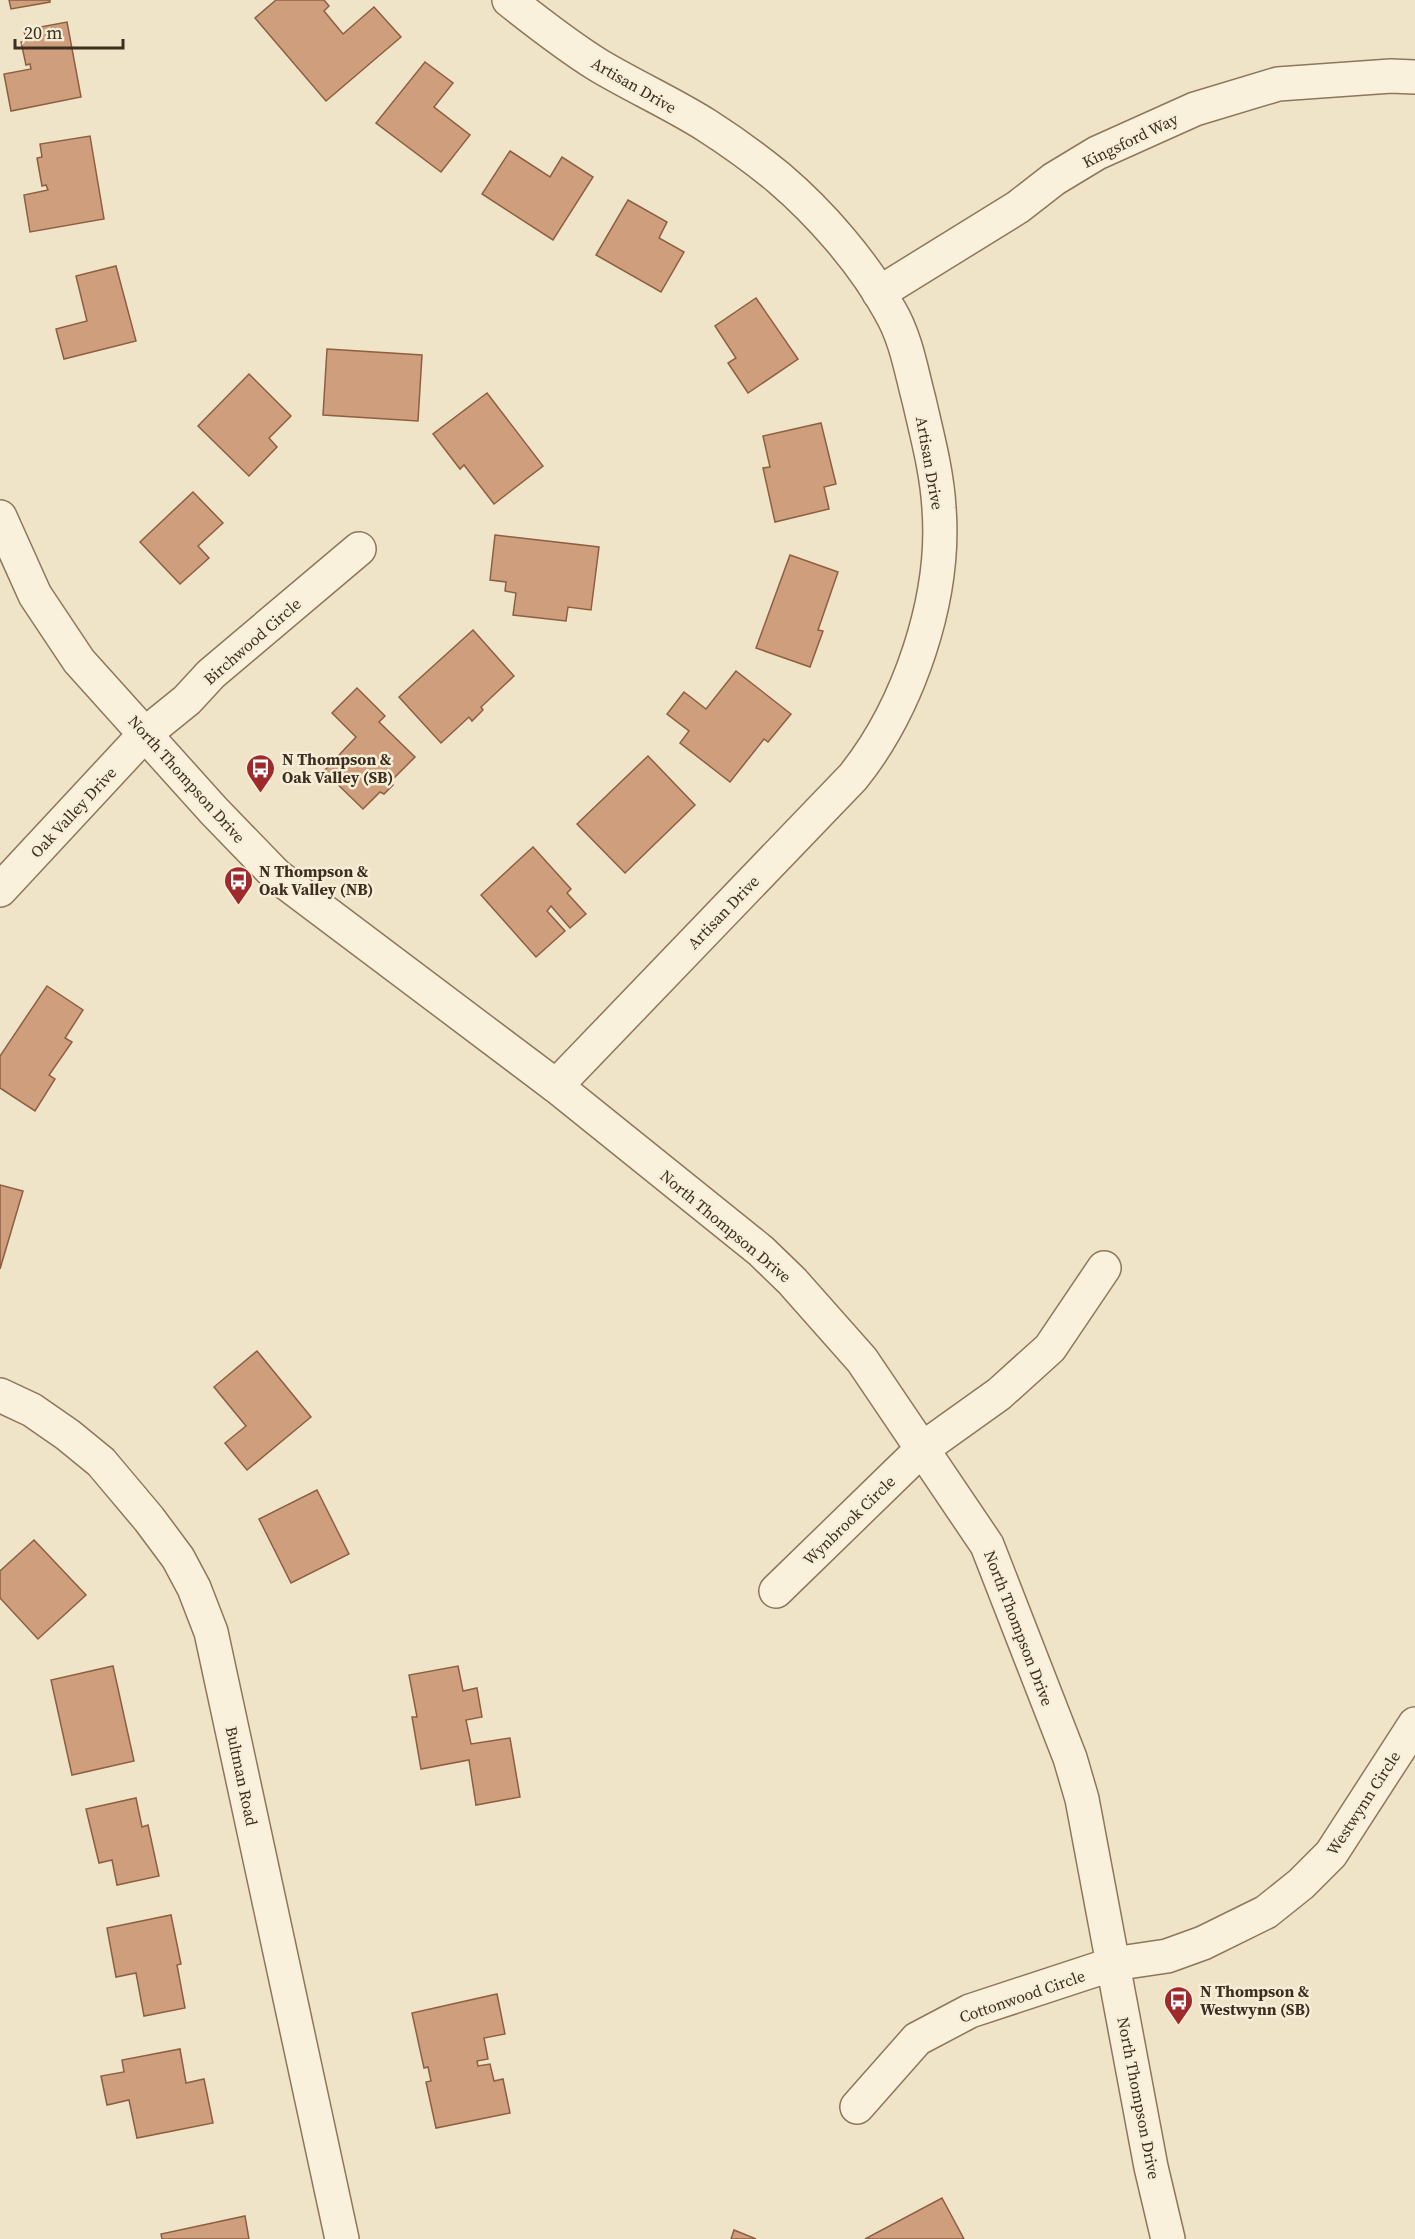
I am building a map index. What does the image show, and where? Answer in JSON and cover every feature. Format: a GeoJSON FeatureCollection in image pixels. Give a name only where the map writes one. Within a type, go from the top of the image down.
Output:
{"type":"FeatureCollection","features":[{"type":"Feature","properties":{"kind":"street","name":"Artisan Drive"},"geometry":{"type":"LineString","coordinates":[[510,0],[547,31],[598,65],[707,126],[779,178],[830,227],[879,293],[890,310],[903,339],[929,442],[939,508],[938,562],[927,622],[907,685],[888,726],[869,758],[854,777],[556,1086]]}},
{"type":"Feature","properties":{"kind":"street","name":"Kingsford Way"},"geometry":{"type":"LineString","coordinates":[[879,293],[1018,207],[1054,179],[1097,153],[1195,109],[1278,84],[1391,76],[1415,77]]}},
{"type":"Feature","properties":{"kind":"street","name":"North Thompson Drive"},"geometry":{"type":"LineString","coordinates":[[0,517],[35,595],[80,661],[214,811],[277,876],[556,1086],[761,1251],[792,1281],[862,1360],[987,1545],[1070,1758],[1082,1799],[1151,2167],[1168,2239]]}},
{"type":"Feature","properties":{"kind":"street","name":"Birchwood Circle"},"geometry":{"type":"LineString","coordinates":[[145,734],[187,700],[211,674],[359,549]]}},
{"type":"Feature","properties":{"kind":"street","name":"Oak Valley Drive"},"geometry":{"type":"LineString","coordinates":[[0,890],[145,734]]}},
{"type":"Feature","properties":{"kind":"street","name":"Wynbrook Circle"},"geometry":{"type":"LineString","coordinates":[[776,1591],[922,1449],[999,1394],[1050,1348],[1104,1268]]}},
{"type":"Feature","properties":{"kind":"street","name":"Bultman Road"},"geometry":{"type":"LineString","coordinates":[[0,1395],[32,1410],[101,1462],[178,1558],[194,1588],[211,1632],[342,2239]]}},
{"type":"Feature","properties":{"kind":"street","name":"Westwynn Circle"},"geometry":{"type":"LineString","coordinates":[[1113,1964],[1167,1956],[1203,1943],[1266,1912],[1301,1884],[1331,1854],[1415,1724]]}},
{"type":"Feature","properties":{"kind":"street","name":"Cottonwood Circle"},"geometry":{"type":"LineString","coordinates":[[857,2107],[917,2039],[970,2011],[1113,1964]]}},
{"type":"Feature","properties":{"kind":"building"},"geometry":{"type":"Polygon","coordinates":[[[9,0],[50,0],[50,2],[11,9],[9,0]]]}},
{"type":"Feature","properties":{"kind":"building"},"geometry":{"type":"Polygon","coordinates":[[[276,0],[324,0],[329,6],[324,11],[343,34],[374,7],[401,37],[326,101],[255,18],[276,0]]]}},
{"type":"Feature","properties":{"kind":"building"},"geometry":{"type":"Polygon","coordinates":[[[67,22],[81,97],[11,111],[4,74],[31,69],[30,64],[26,65],[21,42],[26,41],[24,30],[67,22]]]}},
{"type":"Feature","properties":{"kind":"building"},"geometry":{"type":"Polygon","coordinates":[[[425,62],[453,83],[434,107],[470,135],[441,172],[376,123],[425,62]]]}},
{"type":"Feature","properties":{"kind":"building"},"geometry":{"type":"Polygon","coordinates":[[[90,136],[104,219],[30,232],[24,195],[48,190],[46,185],[42,186],[37,158],[42,157],[40,144],[90,136]]]}},
{"type":"Feature","properties":{"kind":"building"},"geometry":{"type":"Polygon","coordinates":[[[510,151],[550,177],[562,157],[593,177],[553,240],[482,194],[510,151]]]}},
{"type":"Feature","properties":{"kind":"building"},"geometry":{"type":"Polygon","coordinates":[[[628,200],[667,222],[659,238],[684,252],[661,292],[596,255],[628,200]]]}},
{"type":"Feature","properties":{"kind":"building"},"geometry":{"type":"Polygon","coordinates":[[[116,266],[136,341],[64,359],[56,329],[87,321],[76,276],[116,266]]]}},
{"type":"Feature","properties":{"kind":"building"},"geometry":{"type":"Polygon","coordinates":[[[756,298],[798,359],[748,393],[728,363],[736,358],[715,326],[756,298]]]}},
{"type":"Feature","properties":{"kind":"building"},"geometry":{"type":"Polygon","coordinates":[[[327,349],[422,355],[418,421],[323,415],[327,349]]]}},
{"type":"Feature","properties":{"kind":"building"},"geometry":{"type":"Polygon","coordinates":[[[249,374],[291,416],[269,438],[277,447],[249,476],[198,426],[249,374]]]}},
{"type":"Feature","properties":{"kind":"building"},"geometry":{"type":"Polygon","coordinates":[[[487,393],[543,466],[494,504],[464,465],[460,469],[433,434],[487,393]]]}},
{"type":"Feature","properties":{"kind":"building"},"geometry":{"type":"Polygon","coordinates":[[[821,423],[836,484],[824,487],[829,509],[775,522],[763,468],[770,467],[763,436],[821,423]]]}},
{"type":"Feature","properties":{"kind":"building"},"geometry":{"type":"Polygon","coordinates":[[[193,492],[223,523],[198,546],[209,558],[180,584],[140,542],[193,492]]]}},
{"type":"Feature","properties":{"kind":"building"},"geometry":{"type":"Polygon","coordinates":[[[495,535],[599,547],[591,610],[568,607],[566,621],[513,615],[516,593],[505,591],[506,582],[490,580],[495,535]]]}},
{"type":"Feature","properties":{"kind":"building"},"geometry":{"type":"Polygon","coordinates":[[[790,555],[838,572],[818,630],[823,631],[810,667],[756,648],[790,555]]]}},
{"type":"Feature","properties":{"kind":"building"},"geometry":{"type":"Polygon","coordinates":[[[473,630],[514,676],[481,707],[483,710],[472,721],[469,717],[441,743],[399,697],[473,630]]]}},
{"type":"Feature","properties":{"kind":"building"},"geometry":{"type":"Polygon","coordinates":[[[736,671],[791,714],[768,742],[764,739],[730,782],[680,743],[689,731],[667,714],[684,692],[706,709],[736,671]]]}},
{"type":"Feature","properties":{"kind":"building"},"geometry":{"type":"Polygon","coordinates":[[[357,688],[385,716],[379,722],[415,757],[390,782],[393,785],[384,794],[380,792],[363,809],[324,771],[356,737],[332,713],[357,688]]]}},
{"type":"Feature","properties":{"kind":"building"},"geometry":{"type":"Polygon","coordinates":[[[648,756],[695,805],[625,873],[577,824],[648,756]]]}},
{"type":"Feature","properties":{"kind":"building"},"geometry":{"type":"Polygon","coordinates":[[[533,847],[571,889],[567,893],[586,914],[570,928],[551,906],[547,911],[565,931],[536,957],[481,895],[533,847]]]}},
{"type":"Feature","properties":{"kind":"building"},"geometry":{"type":"Polygon","coordinates":[[[47,986],[83,1010],[65,1038],[72,1042],[49,1075],[55,1079],[35,1111],[0,1088],[0,1056],[47,986]]]}},
{"type":"Feature","properties":{"kind":"building"},"geometry":{"type":"Polygon","coordinates":[[[0,1185],[23,1191],[0,1269],[0,1185]]]}},
{"type":"Feature","properties":{"kind":"building"},"geometry":{"type":"Polygon","coordinates":[[[257,1351],[311,1417],[247,1470],[225,1443],[246,1426],[214,1387],[257,1351]]]}},
{"type":"Feature","properties":{"kind":"building"},"geometry":{"type":"Polygon","coordinates":[[[317,1490],[349,1554],[291,1583],[259,1519],[317,1490]]]}},
{"type":"Feature","properties":{"kind":"building"},"geometry":{"type":"Polygon","coordinates":[[[34,1540],[86,1595],[38,1639],[0,1598],[0,1571],[34,1540]]]}},
{"type":"Feature","properties":{"kind":"building"},"geometry":{"type":"Polygon","coordinates":[[[113,1666],[134,1761],[72,1775],[51,1680],[113,1666]]]}},
{"type":"Feature","properties":{"kind":"building"},"geometry":{"type":"Polygon","coordinates":[[[458,1666],[463,1691],[477,1688],[482,1717],[466,1720],[471,1744],[510,1738],[520,1797],[476,1805],[469,1760],[421,1769],[412,1717],[417,1717],[409,1675],[458,1666]]]}},
{"type":"Feature","properties":{"kind":"building"},"geometry":{"type":"Polygon","coordinates":[[[136,1798],[142,1827],[148,1825],[159,1876],[117,1885],[112,1860],[99,1863],[86,1809],[136,1798]]]}},
{"type":"Feature","properties":{"kind":"building"},"geometry":{"type":"Polygon","coordinates":[[[171,1915],[181,1964],[177,1965],[185,2008],[144,2016],[136,1973],[116,1977],[107,1928],[171,1915]]]}},
{"type":"Feature","properties":{"kind":"building"},"geometry":{"type":"Polygon","coordinates":[[[497,1994],[505,2034],[484,2038],[488,2059],[477,2061],[478,2066],[490,2064],[494,2081],[503,2079],[510,2113],[436,2128],[426,2082],[431,2081],[428,2067],[424,2068],[412,2013],[497,1994]]]}},
{"type":"Feature","properties":{"kind":"building"},"geometry":{"type":"Polygon","coordinates":[[[180,2049],[186,2083],[204,2079],[213,2123],[137,2138],[129,2100],[107,2105],[101,2076],[124,2072],[122,2060],[180,2049]]]}},
{"type":"Feature","properties":{"kind":"building"},"geometry":{"type":"Polygon","coordinates":[[[942,2198],[964,2239],[865,2239],[942,2198]]]}},
{"type":"Feature","properties":{"kind":"building"},"geometry":{"type":"Polygon","coordinates":[[[245,2216],[249,2239],[162,2239],[161,2234],[245,2216]]]}},
{"type":"Feature","properties":{"kind":"building"},"geometry":{"type":"Polygon","coordinates":[[[734,2230],[756,2239],[731,2239],[734,2230]]]}},
{"type":"Feature","properties":{"kind":"place","name":"N Thompson & Oak Valley (SB)"},"geometry":{"type":"Point","coordinates":[261,794]}},
{"type":"Feature","properties":{"kind":"place","name":"N Thompson & Oak Valley (NB)"},"geometry":{"type":"Point","coordinates":[238,906]}},
{"type":"Feature","properties":{"kind":"place","name":"N Thompson & Westwynn (SB)"},"geometry":{"type":"Point","coordinates":[1179,2026]}}]}
